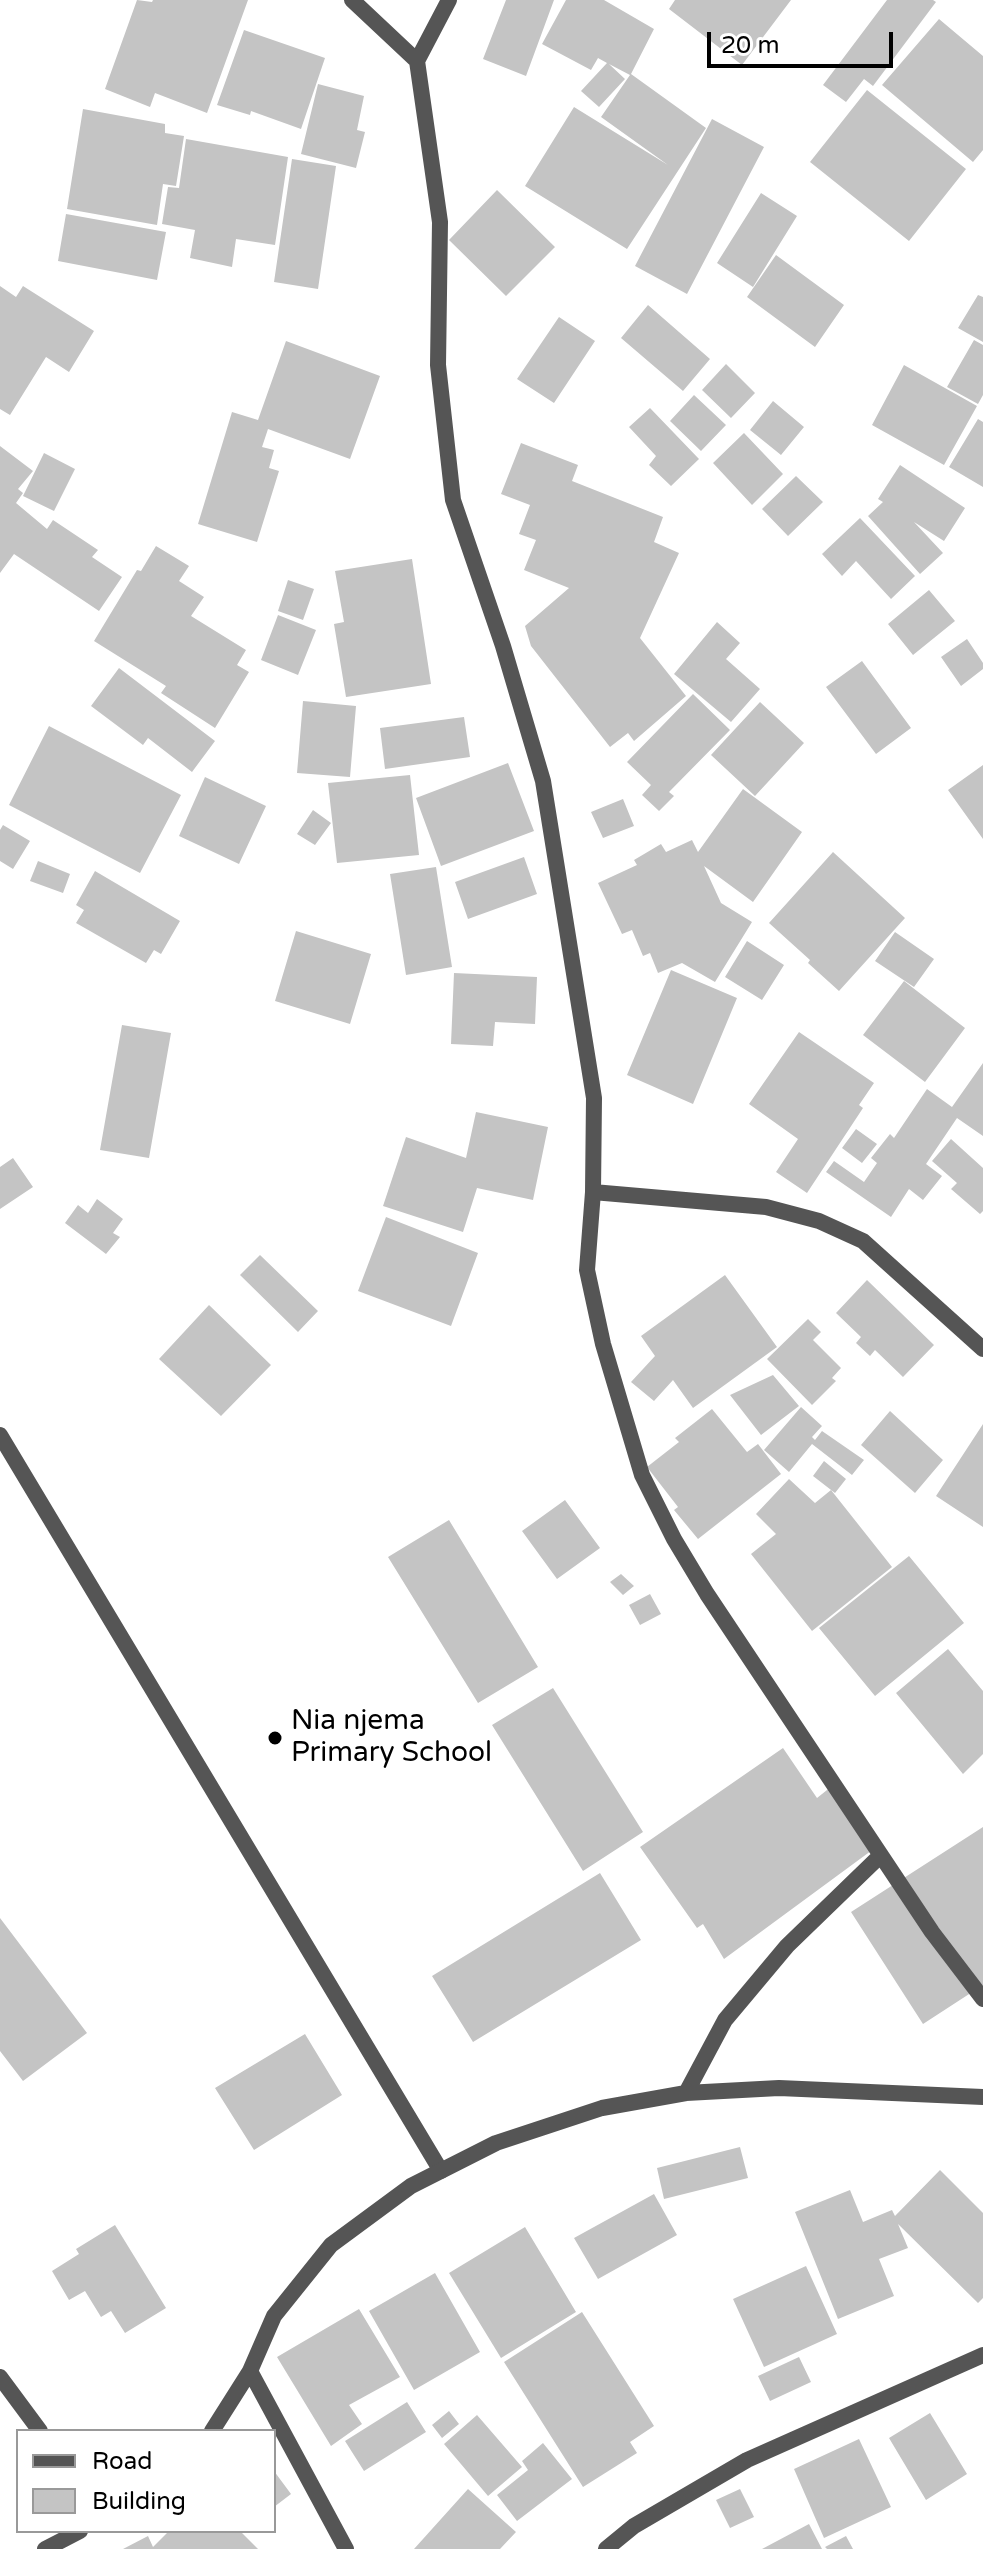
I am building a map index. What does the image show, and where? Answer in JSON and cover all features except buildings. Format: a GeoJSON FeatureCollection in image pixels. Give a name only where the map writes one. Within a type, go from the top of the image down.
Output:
{"type":"FeatureCollection","features":[{"type":"Feature","properties":{"kind":"street"},"geometry":{"type":"LineString","coordinates":[[352,0],[417,61]]}},
{"type":"Feature","properties":{"kind":"street"},"geometry":{"type":"LineString","coordinates":[[449,0],[417,61],[440,222],[438,365],[453,500],[503,646],[543,781],[594,1098],[593,1192],[587,1270],[603,1344],[642,1475],[674,1539],[707,1594],[932,1932],[983,1999]]}},
{"type":"Feature","properties":{"kind":"street"},"geometry":{"type":"LineString","coordinates":[[593,1192],[766,1207],[819,1221],[863,1241],[983,1349]]}},
{"type":"Feature","properties":{"kind":"street"},"geometry":{"type":"LineString","coordinates":[[0,1435],[441,2171]]}},
{"type":"Feature","properties":{"kind":"street"},"geometry":{"type":"LineString","coordinates":[[686,2093],[725,2020],[787,1946],[881,1855]]}},
{"type":"Feature","properties":{"kind":"street"},"geometry":{"type":"LineString","coordinates":[[213,2429],[250,2371],[274,2316],[331,2245],[411,2186],[496,2143],[587,2113],[686,2093],[779,2088],[983,2097]]}},
{"type":"Feature","properties":{"kind":"street"},"geometry":{"type":"LineString","coordinates":[[606,2549],[634,2526],[747,2460],[983,2355]]}},
{"type":"Feature","properties":{"kind":"street"},"geometry":{"type":"LineString","coordinates":[[250,2371],[346,2549]]}},
{"type":"Feature","properties":{"kind":"street"},"geometry":{"type":"LineString","coordinates":[[0,2377],[39,2429]]}},
{"type":"Feature","properties":{"kind":"street"},"geometry":{"type":"LineString","coordinates":[[45,2549],[76,2533]]}},
{"type":"Feature","properties":{"kind":"place","name":"Nia njema Primary School"},"geometry":{"type":"Point","coordinates":[275,1738]}}]}
